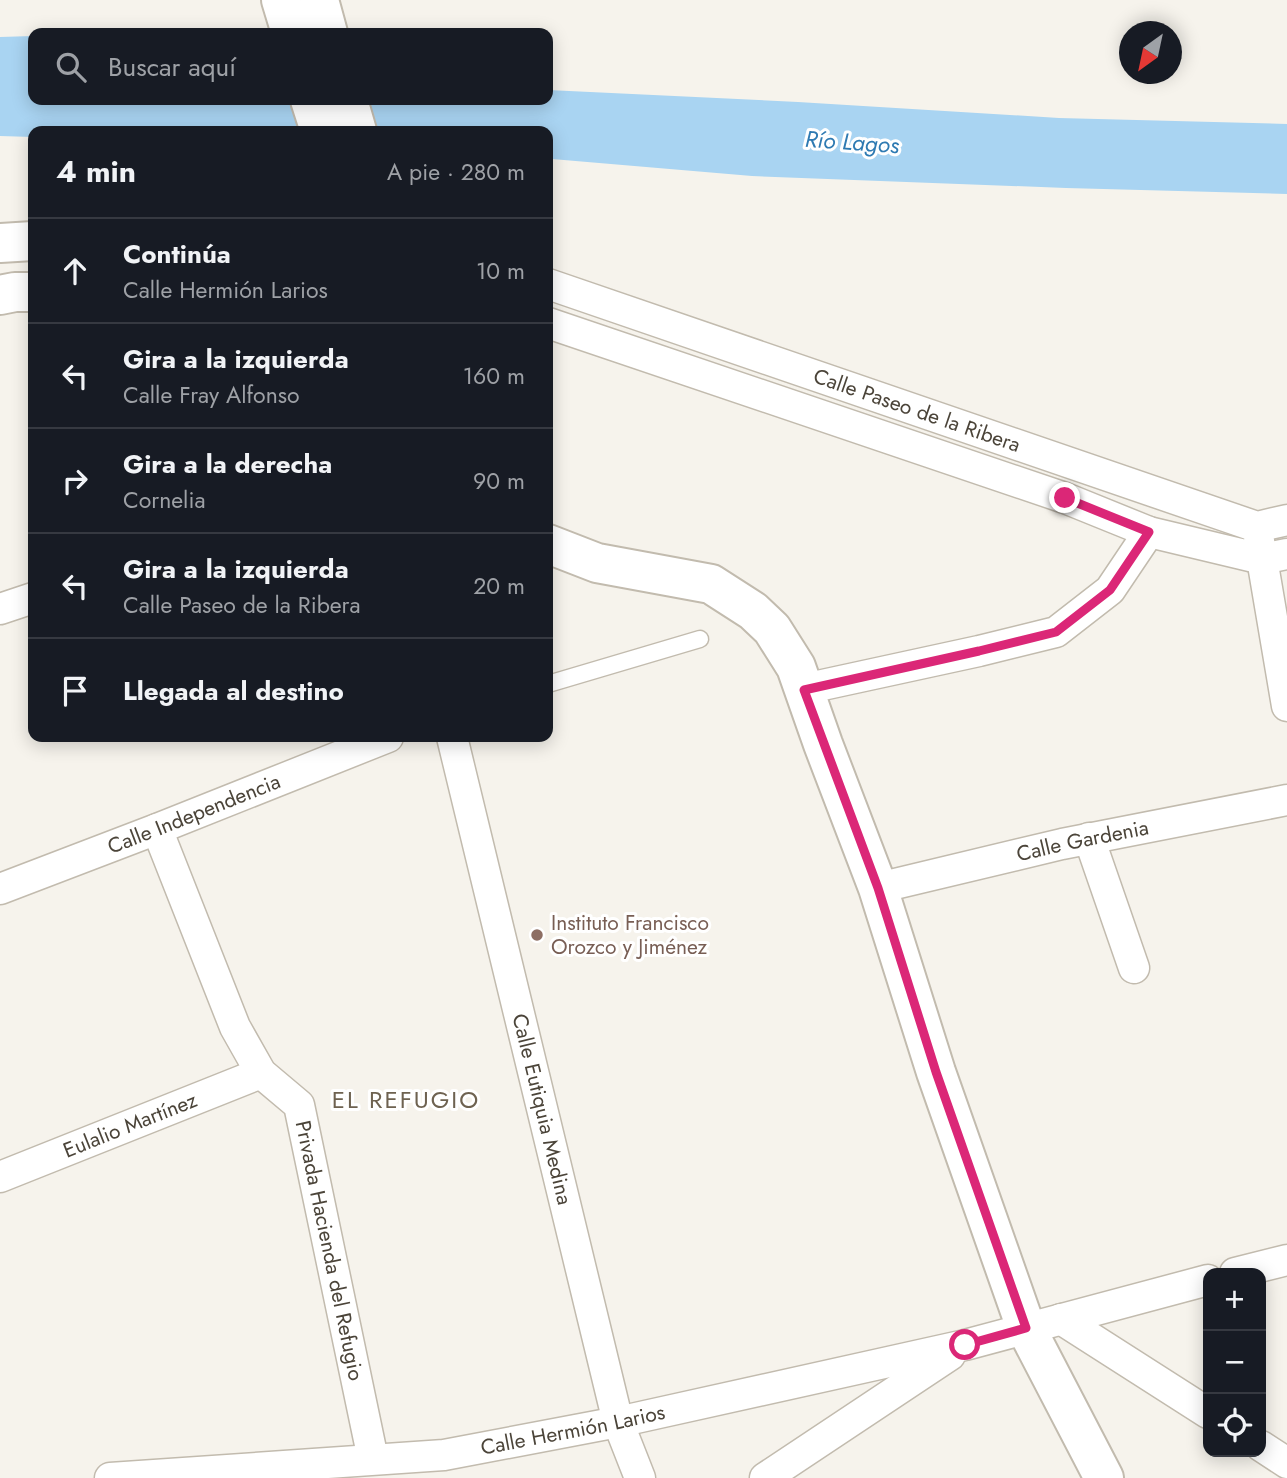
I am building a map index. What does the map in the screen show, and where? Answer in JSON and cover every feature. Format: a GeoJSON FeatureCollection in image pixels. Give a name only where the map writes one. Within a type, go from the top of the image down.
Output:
{"type":"FeatureCollection","features":[{"type":"Feature","properties":{"kind":"street"},"geometry":{"type":"LineString","coordinates":[[281,0],[289,28]]}},
{"type":"Feature","properties":{"kind":"street"},"geometry":{"type":"LineString","coordinates":[[318,0],[326,28]]}},
{"type":"Feature","properties":{"kind":"street"},"geometry":{"type":"LineString","coordinates":[[312,105],[318,126]]}},
{"type":"Feature","properties":{"kind":"street"},"geometry":{"type":"LineString","coordinates":[[349,105],[356,126]]}},
{"type":"Feature","properties":{"kind":"street"},"geometry":{"type":"LineString","coordinates":[[0,243],[28,241]]}},
{"type":"Feature","properties":{"kind":"street","name":"Calle Paseo de la Ribera"},"geometry":{"type":"LineString","coordinates":[[553,286],[1257,527]]}},
{"type":"Feature","properties":{"kind":"street"},"geometry":{"type":"LineString","coordinates":[[0,295],[28,292]]}},
{"type":"Feature","properties":{"kind":"street","name":"Calle Paseo de la Ribera"},"geometry":{"type":"LineString","coordinates":[[553,325],[1065,498],[1149,532],[1275,556]]}},
{"type":"Feature","properties":{"kind":"street"},"geometry":{"type":"LineString","coordinates":[[1287,520],[1257,527],[1275,556],[1287,706]]}},
{"type":"Feature","properties":{"kind":"street"},"geometry":{"type":"LineString","coordinates":[[804,690],[1056,632],[1110,590],[1149,532]]}},
{"type":"Feature","properties":{"kind":"street"},"geometry":{"type":"LineString","coordinates":[[553,546],[597,563],[711,584],[753,611],[772,629],[796,667],[878,888],[936,1072],[1044,1324],[1104,1478]]}},
{"type":"Feature","properties":{"kind":"street"},"geometry":{"type":"LineString","coordinates":[[0,609],[28,600]]}},
{"type":"Feature","properties":{"kind":"street","name":"Calle Independencia"},"geometry":{"type":"LineString","coordinates":[[0,889],[375,742]]}},
{"type":"Feature","properties":{"kind":"street","name":"Calle Eutiquia Medina"},"geometry":{"type":"LineString","coordinates":[[453,742],[618,1422],[640,1478]]}},
{"type":"Feature","properties":{"kind":"street","name":"Calle Gardenia"},"geometry":{"type":"LineString","coordinates":[[878,888],[1089,838],[1287,800]]}},
{"type":"Feature","properties":{"kind":"street","name":"Privada Hacienda del Refugio"},"geometry":{"type":"LineString","coordinates":[[157,829],[235,1027],[261,1073],[299,1105],[373,1459]]}},
{"type":"Feature","properties":{"kind":"street"},"geometry":{"type":"LineString","coordinates":[[1089,838],[1134,968]]}},
{"type":"Feature","properties":{"kind":"street","name":"Eulalio Martínez"},"geometry":{"type":"LineString","coordinates":[[0,1177],[261,1073]]}},
{"type":"Feature","properties":{"kind":"street"},"geometry":{"type":"LineString","coordinates":[[1254,1268],[1287,1259]]}},
{"type":"Feature","properties":{"kind":"street","name":"Calle Hermión Larios"},"geometry":{"type":"LineString","coordinates":[[122,1478],[444,1455],[618,1422],[965,1345],[1203,1281]]}},
{"type":"Feature","properties":{"kind":"street"},"geometry":{"type":"LineString","coordinates":[[1044,1324],[1203,1410]]}},
{"type":"Feature","properties":{"kind":"street"},"geometry":{"type":"LineString","coordinates":[[765,1478],[965,1345]]}},
{"type":"Feature","properties":{"kind":"street"},"geometry":{"type":"LineString","coordinates":[[1266,1449],[1287,1463]]}},
{"type":"Feature","properties":{"kind":"lane"},"geometry":{"type":"LineString","coordinates":[[553,683],[700,639]]}},
{"type":"Feature","properties":{"kind":"water","name":"Río Lagos"},"geometry":{"type":"Polygon","coordinates":[[[28,36],[28,105],[553,105],[553,90],[1059,118],[1287,124],[1287,194],[752,176],[553,159],[553,126],[28,126],[28,137],[0,136],[0,37],[28,36]]]}},
{"type":"Feature","properties":{"kind":"place","name":"Instituto Francisco Orozco y Jiménez"},"geometry":{"type":"Point","coordinates":[537,935]}},
{"type":"Feature","properties":{"kind":"district","name":"EL REFUGIO"},"geometry":{"type":"Point","coordinates":[406,1100]}},
{"type":"Feature","properties":{"kind":"route"},"geometry":{"type":"LineString","coordinates":[[965,1345],[1026,1328],[936,1072],[878,888],[804,690],[1056,632],[1110,590],[1149,532],[1065,498]]}}]}
